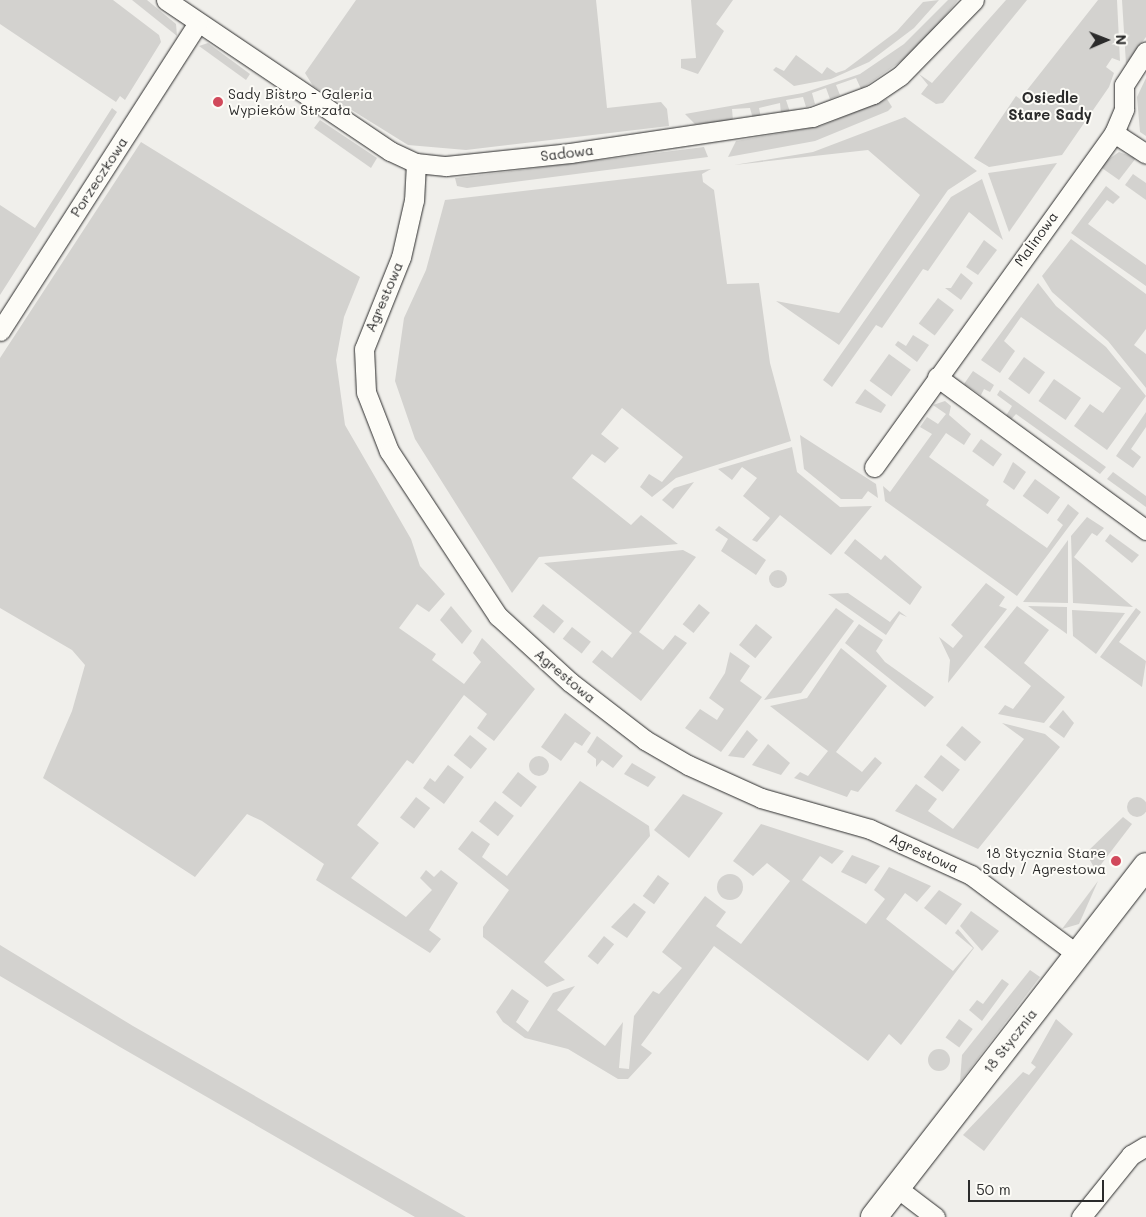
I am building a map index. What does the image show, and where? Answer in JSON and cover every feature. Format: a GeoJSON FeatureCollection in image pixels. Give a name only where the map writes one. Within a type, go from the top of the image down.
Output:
{"type":"FeatureCollection","features":[{"type":"Feature","properties":{"kind":"main road","name":"18 Stycznia"},"geometry":{"type":"LineString","coordinates":[[874,1217],[1146,866]]}},
{"type":"Feature","properties":{"kind":"street","name":"Sadowa"},"geometry":{"type":"LineString","coordinates":[[166,0],[320,106],[416,163],[458,165],[570,153],[812,117],[872,94],[900,76],[974,0]]}},
{"type":"Feature","properties":{"kind":"street","name":"Porzeczkowa"},"geometry":{"type":"LineString","coordinates":[[0,331],[198,23]]}},
{"type":"Feature","properties":{"kind":"street","name":"Malinowa"},"geometry":{"type":"LineString","coordinates":[[874,467],[1114,132],[1124,109],[1124,85],[1146,51]]}},
{"type":"Feature","properties":{"kind":"street"},"geometry":{"type":"LineString","coordinates":[[1114,132],[1146,154]]}},
{"type":"Feature","properties":{"kind":"street","name":"Agrestowa"},"geometry":{"type":"LineString","coordinates":[[416,163],[414,200],[401,257],[364,349],[366,392],[389,451],[498,616],[570,682],[645,740],[688,765],[761,798],[870,828],[971,875],[1077,954]]}},
{"type":"Feature","properties":{"kind":"street"},"geometry":{"type":"LineString","coordinates":[[937,377],[1146,530]]}},
{"type":"Feature","properties":{"kind":"street"},"geometry":{"type":"LineString","coordinates":[[1081,1217],[1131,1155],[1146,1146]]}},
{"type":"Feature","properties":{"kind":"street"},"geometry":{"type":"LineString","coordinates":[[897,1188],[935,1217]]}},
{"type":"Feature","properties":{"kind":"shaded area"},"geometry":{"type":"Polygon","coordinates":[[[0,0],[113,0],[159,35],[161,42],[125,100],[120,96],[116,102],[0,24],[0,0]]]}},
{"type":"Feature","properties":{"kind":"shaded area"},"geometry":{"type":"Polygon","coordinates":[[[132,0],[147,0],[176,24],[177,36],[132,0]]]}},
{"type":"Feature","properties":{"kind":"shaded area"},"geometry":{"type":"Polygon","coordinates":[[[356,0],[596,0],[607,108],[661,102],[667,109],[669,126],[466,150],[408,145],[313,86],[305,73],[356,0]]]}},
{"type":"Feature","properties":{"kind":"shaded area"},"geometry":{"type":"Polygon","coordinates":[[[691,0],[733,0],[716,24],[724,31],[698,74],[681,68],[681,59],[696,58],[691,0]]]}},
{"type":"Feature","properties":{"kind":"shaded area"},"geometry":{"type":"Polygon","coordinates":[[[939,0],[914,28],[869,62],[831,79],[794,86],[773,70],[776,67],[784,71],[796,55],[822,74],[827,67],[836,73],[845,70],[897,31],[923,2],[939,0]]]}},
{"type":"Feature","properties":{"kind":"shaded area"},"geometry":{"type":"Polygon","coordinates":[[[948,0],[958,0],[934,29],[903,60],[861,89],[856,78],[836,85],[840,95],[830,99],[826,88],[812,93],[815,104],[806,107],[803,97],[786,100],[790,112],[781,114],[780,103],[759,108],[761,118],[753,119],[750,108],[732,109],[733,121],[695,124],[685,114],[803,93],[860,74],[904,44],[948,0]]]}},
{"type":"Feature","properties":{"kind":"shaded area"},"geometry":{"type":"Polygon","coordinates":[[[1006,0],[1027,0],[943,103],[936,104],[921,94],[928,85],[919,74],[932,83],[1006,0]]]}},
{"type":"Feature","properties":{"kind":"shaded area"},"geometry":{"type":"Polygon","coordinates":[[[1098,0],[1117,0],[1120,61],[1112,58],[1106,67],[1114,73],[1109,87],[1062,155],[989,167],[974,158],[1016,96],[1020,99],[1098,0]]]}},
{"type":"Feature","properties":{"kind":"shaded area"},"geometry":{"type":"Polygon","coordinates":[[[1122,0],[1146,0],[1146,37],[1126,64],[1122,0]]]}},
{"type":"Feature","properties":{"kind":"shaded area"},"geometry":{"type":"Polygon","coordinates":[[[208,43],[250,74],[246,80],[199,46],[208,43]]]}},
{"type":"Feature","properties":{"kind":"shaded area"},"geometry":{"type":"Polygon","coordinates":[[[1146,78],[1146,136],[1140,132],[1137,97],[1146,78]]]}},
{"type":"Feature","properties":{"kind":"shaded area"},"geometry":{"type":"Polygon","coordinates":[[[887,99],[892,107],[888,111],[815,141],[728,157],[736,141],[821,126],[887,99]]]}},
{"type":"Feature","properties":{"kind":"shaded area"},"geometry":{"type":"Polygon","coordinates":[[[112,108],[117,112],[0,295],[0,205],[35,228],[112,108]]]}},
{"type":"Feature","properties":{"kind":"shaded area"},"geometry":{"type":"Polygon","coordinates":[[[905,117],[977,171],[948,190],[839,345],[776,301],[839,313],[920,195],[868,150],[734,165],[813,152],[905,117]]]}},
{"type":"Feature","properties":{"kind":"shaded area"},"geometry":{"type":"Polygon","coordinates":[[[320,120],[377,158],[371,168],[314,128],[320,120]]]}},
{"type":"Feature","properties":{"kind":"shaded area"},"geometry":{"type":"Polygon","coordinates":[[[141,142],[360,277],[344,317],[336,360],[345,425],[411,539],[420,566],[445,594],[429,612],[417,604],[399,628],[436,654],[432,660],[464,684],[481,662],[473,653],[482,638],[535,689],[494,741],[477,728],[487,714],[464,695],[413,764],[407,760],[357,825],[379,843],[351,878],[406,917],[432,890],[420,878],[426,870],[434,877],[441,870],[458,883],[429,930],[441,939],[430,953],[316,880],[324,864],[262,821],[247,814],[195,877],[43,778],[72,711],[85,665],[72,650],[0,608],[0,358],[141,142]]]}},
{"type":"Feature","properties":{"kind":"shaded area"},"geometry":{"type":"Polygon","coordinates":[[[704,147],[708,157],[467,188],[457,186],[455,178],[704,147]]]}},
{"type":"Feature","properties":{"kind":"shaded area"},"geometry":{"type":"Polygon","coordinates":[[[1119,152],[1136,158],[1119,180],[1099,166],[1119,152]]]}},
{"type":"Feature","properties":{"kind":"shaded area"},"geometry":{"type":"Polygon","coordinates":[[[1057,163],[1009,232],[988,173],[1057,163]]]}},
{"type":"Feature","properties":{"kind":"shaded area"},"geometry":{"type":"Polygon","coordinates":[[[711,169],[702,174],[703,182],[714,190],[727,284],[759,283],[770,363],[791,441],[676,478],[652,497],[640,487],[649,474],[662,482],[683,457],[622,408],[601,434],[619,448],[605,463],[592,454],[572,478],[631,525],[641,515],[678,544],[539,557],[512,593],[415,439],[395,381],[404,318],[426,270],[445,200],[711,169]]]}},
{"type":"Feature","properties":{"kind":"shaded area"},"geometry":{"type":"Polygon","coordinates":[[[1133,174],[1146,183],[1146,200],[1125,185],[1133,174]]]}},
{"type":"Feature","properties":{"kind":"shaded area"},"geometry":{"type":"Polygon","coordinates":[[[982,179],[1003,240],[969,212],[928,271],[923,269],[882,328],[876,325],[832,387],[823,380],[951,197],[982,179]]]}},
{"type":"Feature","properties":{"kind":"shaded area"},"geometry":{"type":"Polygon","coordinates":[[[1106,186],[1120,197],[1113,204],[1107,200],[1088,224],[1146,265],[1146,286],[1071,233],[1106,186]]]}},
{"type":"Feature","properties":{"kind":"shaded area"},"geometry":{"type":"Polygon","coordinates":[[[1071,239],[1146,294],[1146,329],[1134,345],[1146,354],[1146,388],[1108,341],[1052,292],[1042,276],[1071,239]]]}},
{"type":"Feature","properties":{"kind":"shaded area"},"geometry":{"type":"Polygon","coordinates":[[[984,240],[997,250],[978,275],[966,267],[984,240]]]}},
{"type":"Feature","properties":{"kind":"shaded area"},"geometry":{"type":"Polygon","coordinates":[[[961,273],[973,283],[961,300],[945,288],[951,288],[961,273]]]}},
{"type":"Feature","properties":{"kind":"shaded area"},"geometry":{"type":"Polygon","coordinates":[[[1038,283],[1056,306],[1106,347],[1146,396],[1107,450],[1074,426],[1090,404],[1103,413],[1121,388],[1021,317],[1004,341],[1015,351],[1000,373],[981,360],[1038,283]]]}},
{"type":"Feature","properties":{"kind":"shaded area"},"geometry":{"type":"Polygon","coordinates":[[[938,298],[954,310],[935,336],[919,324],[938,298]]]}},
{"type":"Feature","properties":{"kind":"shaded area"},"geometry":{"type":"Polygon","coordinates":[[[913,335],[929,345],[917,362],[895,345],[898,341],[906,346],[913,335]]]}},
{"type":"Feature","properties":{"kind":"shaded area"},"geometry":{"type":"Polygon","coordinates":[[[889,354],[911,370],[891,397],[870,381],[889,354]]]}},
{"type":"Feature","properties":{"kind":"shaded area"},"geometry":{"type":"Polygon","coordinates":[[[1024,357],[1045,372],[1029,394],[1008,379],[1024,357]]]}},
{"type":"Feature","properties":{"kind":"shaded area"},"geometry":{"type":"Polygon","coordinates":[[[973,371],[994,385],[990,392],[984,389],[981,395],[964,384],[973,371]]]}},
{"type":"Feature","properties":{"kind":"shaded area"},"geometry":{"type":"Polygon","coordinates":[[[1054,379],[1081,398],[1066,420],[1039,401],[1054,379]]]}},
{"type":"Feature","properties":{"kind":"shaded area"},"geometry":{"type":"Polygon","coordinates":[[[865,389],[886,405],[881,413],[855,403],[865,389]]]}},
{"type":"Feature","properties":{"kind":"shaded area"},"geometry":{"type":"Polygon","coordinates":[[[1000,390],[1106,467],[1100,474],[1016,414],[1009,422],[1004,419],[1012,406],[997,395],[1000,390]]]}},
{"type":"Feature","properties":{"kind":"shaded area"},"geometry":{"type":"Polygon","coordinates":[[[945,401],[951,406],[949,415],[971,434],[964,445],[946,433],[929,457],[989,500],[986,505],[1047,548],[1063,525],[1057,520],[1068,504],[1079,513],[1017,596],[885,501],[883,486],[890,492],[932,434],[920,427],[927,417],[938,424],[946,414],[933,405],[945,401]]]}},
{"type":"Feature","properties":{"kind":"shaded area"},"geometry":{"type":"Polygon","coordinates":[[[1146,412],[1146,427],[1131,449],[1141,457],[1133,468],[1116,456],[1146,412]]]}},
{"type":"Feature","properties":{"kind":"shaded area"},"geometry":{"type":"Polygon","coordinates":[[[800,435],[876,484],[878,498],[868,491],[862,499],[841,499],[804,469],[800,435]]]}},
{"type":"Feature","properties":{"kind":"shaded area"},"geometry":{"type":"Polygon","coordinates":[[[981,439],[1002,454],[993,466],[972,451],[981,439]]]}},
{"type":"Feature","properties":{"kind":"shaded area"},"geometry":{"type":"Polygon","coordinates":[[[792,447],[797,472],[840,507],[872,506],[831,555],[780,515],[757,542],[752,540],[770,518],[743,496],[757,478],[742,467],[732,480],[718,469],[792,447]]]}},
{"type":"Feature","properties":{"kind":"shaded area"},"geometry":{"type":"Polygon","coordinates":[[[1013,462],[1026,472],[1014,490],[1003,482],[1013,462]]]}},
{"type":"Feature","properties":{"kind":"shaded area"},"geometry":{"type":"Polygon","coordinates":[[[1113,472],[1146,496],[1146,507],[1107,479],[1113,472]]]}},
{"type":"Feature","properties":{"kind":"shaded area"},"geometry":{"type":"Polygon","coordinates":[[[1035,479],[1060,497],[1048,514],[1023,496],[1035,479]]]}},
{"type":"Feature","properties":{"kind":"shaded area"},"geometry":{"type":"Polygon","coordinates":[[[694,482],[673,509],[662,500],[674,488],[694,482]]]}},
{"type":"Feature","properties":{"kind":"shaded area"},"geometry":{"type":"Polygon","coordinates":[[[1087,517],[1104,528],[1097,536],[1092,533],[1074,557],[1133,607],[1073,603],[1071,536],[1087,517]]]}},
{"type":"Feature","properties":{"kind":"shaded area"},"geometry":{"type":"Polygon","coordinates":[[[719,526],[766,560],[756,575],[721,551],[728,539],[715,530],[719,526]]]}},
{"type":"Feature","properties":{"kind":"shaded area"},"geometry":{"type":"Polygon","coordinates":[[[1110,534],[1139,555],[1132,563],[1105,541],[1110,534]]]}},
{"type":"Feature","properties":{"kind":"shaded area"},"geometry":{"type":"Polygon","coordinates":[[[855,539],[881,560],[885,555],[922,587],[910,605],[844,553],[855,539]]]}},
{"type":"Feature","properties":{"kind":"shaded area"},"geometry":{"type":"Polygon","coordinates":[[[1068,540],[1068,603],[1023,602],[1068,540]]]}},
{"type":"Feature","properties":{"kind":"shaded area"},"geometry":{"type":"Polygon","coordinates":[[[683,550],[696,557],[639,632],[663,650],[675,635],[687,643],[641,701],[592,662],[602,650],[612,658],[632,633],[544,563],[683,550]]]}},
{"type":"Feature","properties":{"kind":"shaded area"},"geometry":{"type":"Polygon","coordinates":[[[774,570],[782,570],[787,575],[785,586],[774,588],[769,583],[769,575],[774,570]]]}},
{"type":"Feature","properties":{"kind":"shaded area"},"geometry":{"type":"Polygon","coordinates":[[[986,583],[1005,597],[999,606],[1007,609],[948,683],[950,660],[939,637],[953,648],[963,636],[951,625],[986,583]]]}},
{"type":"Feature","properties":{"kind":"shaded area"},"geometry":{"type":"Polygon","coordinates":[[[848,593],[890,622],[899,611],[907,617],[900,614],[886,635],[828,594],[848,593]]]}},
{"type":"Feature","properties":{"kind":"shaded area"},"geometry":{"type":"Polygon","coordinates":[[[543,604],[564,621],[554,633],[533,616],[543,604]]]}},
{"type":"Feature","properties":{"kind":"shaded area"},"geometry":{"type":"Polygon","coordinates":[[[699,604],[710,613],[694,633],[683,624],[699,604]]]}},
{"type":"Feature","properties":{"kind":"shaded area"},"geometry":{"type":"Polygon","coordinates":[[[451,606],[472,631],[462,644],[440,620],[451,606]]]}},
{"type":"Feature","properties":{"kind":"shaded area"},"geometry":{"type":"Polygon","coordinates":[[[1017,606],[1049,630],[1024,663],[1065,697],[1044,723],[998,714],[1005,705],[1013,709],[1031,686],[984,647],[1017,606]]]}},
{"type":"Feature","properties":{"kind":"shaded area"},"geometry":{"type":"Polygon","coordinates":[[[1028,606],[1067,607],[1067,634],[1028,606]]]}},
{"type":"Feature","properties":{"kind":"shaded area"},"geometry":{"type":"Polygon","coordinates":[[[836,608],[854,621],[801,693],[764,700],[836,608]]]}},
{"type":"Feature","properties":{"kind":"shaded area"},"geometry":{"type":"Polygon","coordinates":[[[1136,608],[1141,612],[1119,642],[1146,661],[1142,687],[1100,657],[1136,608]]]}},
{"type":"Feature","properties":{"kind":"shaded area"},"geometry":{"type":"Polygon","coordinates":[[[1072,610],[1125,613],[1096,654],[1073,636],[1072,610]]]}},
{"type":"Feature","properties":{"kind":"shaded area"},"geometry":{"type":"Polygon","coordinates":[[[756,624],[772,637],[755,658],[739,645],[756,624]]]}},
{"type":"Feature","properties":{"kind":"shaded area"},"geometry":{"type":"Polygon","coordinates":[[[859,624],[883,640],[876,651],[885,662],[934,697],[925,707],[845,643],[859,624]]]}},
{"type":"Feature","properties":{"kind":"shaded area"},"geometry":{"type":"Polygon","coordinates":[[[572,627],[591,642],[582,654],[563,639],[572,627]]]}},
{"type":"Feature","properties":{"kind":"shaded area"},"geometry":{"type":"Polygon","coordinates":[[[841,648],[887,686],[836,752],[862,772],[875,757],[882,763],[858,792],[851,790],[847,797],[794,778],[800,772],[808,776],[828,751],[770,706],[807,698],[841,648]]]}},
{"type":"Feature","properties":{"kind":"shaded area"},"geometry":{"type":"Polygon","coordinates":[[[730,652],[750,666],[740,681],[762,697],[721,752],[685,728],[700,709],[717,720],[724,709],[709,698],[725,673],[730,652]]]}},
{"type":"Feature","properties":{"kind":"shaded area"},"geometry":{"type":"Polygon","coordinates":[[[1063,710],[1074,723],[1064,738],[1049,727],[1063,710]]]}},
{"type":"Feature","properties":{"kind":"shaded area"},"geometry":{"type":"Polygon","coordinates":[[[565,713],[591,733],[582,746],[575,742],[561,761],[541,747],[565,713]]]}},
{"type":"Feature","properties":{"kind":"shaded area"},"geometry":{"type":"Polygon","coordinates":[[[1002,723],[1045,734],[1060,747],[978,849],[895,811],[916,784],[937,799],[928,811],[953,829],[1024,739],[1002,723]]]}},
{"type":"Feature","properties":{"kind":"shaded area"},"geometry":{"type":"Polygon","coordinates":[[[962,726],[981,742],[965,761],[946,745],[962,726]]]}},
{"type":"Feature","properties":{"kind":"shaded area"},"geometry":{"type":"Polygon","coordinates":[[[747,730],[758,740],[744,758],[728,756],[747,730]]]}},
{"type":"Feature","properties":{"kind":"shaded area"},"geometry":{"type":"Polygon","coordinates":[[[470,735],[487,749],[471,769],[454,755],[470,735]]]}},
{"type":"Feature","properties":{"kind":"shaded area"},"geometry":{"type":"Polygon","coordinates":[[[597,736],[623,756],[613,768],[602,760],[596,767],[596,759],[587,752],[597,736]]]}},
{"type":"Feature","properties":{"kind":"shaded area"},"geometry":{"type":"Polygon","coordinates":[[[768,744],[790,763],[781,775],[752,765],[768,744]]]}},
{"type":"Feature","properties":{"kind":"shaded area"},"geometry":{"type":"Polygon","coordinates":[[[941,755],[960,770],[943,792],[924,777],[941,755]]]}},
{"type":"Feature","properties":{"kind":"shaded area"},"geometry":{"type":"Polygon","coordinates":[[[539,756],[546,759],[549,766],[546,773],[539,776],[532,773],[529,766],[532,759],[539,756]]]}},
{"type":"Feature","properties":{"kind":"shaded area"},"geometry":{"type":"Polygon","coordinates":[[[632,763],[656,777],[648,787],[624,774],[632,763]]]}},
{"type":"Feature","properties":{"kind":"shaded area"},"geometry":{"type":"Polygon","coordinates":[[[448,765],[464,777],[444,804],[423,788],[430,778],[435,782],[448,765]]]}},
{"type":"Feature","properties":{"kind":"shaded area"},"geometry":{"type":"Polygon","coordinates":[[[518,772],[537,787],[521,807],[502,792],[518,772]]]}},
{"type":"Feature","properties":{"kind":"shaded area"},"geometry":{"type":"Polygon","coordinates":[[[580,781],[649,826],[650,836],[544,962],[565,980],[547,987],[483,937],[483,927],[509,890],[458,849],[472,831],[490,844],[482,857],[507,876],[580,781]]]}},
{"type":"Feature","properties":{"kind":"shaded area"},"geometry":{"type":"Polygon","coordinates":[[[683,794],[723,813],[689,858],[654,830],[683,794]]]}},
{"type":"Feature","properties":{"kind":"shaded area"},"geometry":{"type":"Polygon","coordinates":[[[416,797],[430,808],[414,829],[400,817],[416,797]]]}},
{"type":"Feature","properties":{"kind":"shaded area"},"geometry":{"type":"Polygon","coordinates":[[[1137,797],[1144,800],[1147,807],[1144,814],[1137,817],[1130,814],[1127,807],[1130,800],[1137,797]]]}},
{"type":"Feature","properties":{"kind":"shaded area"},"geometry":{"type":"Polygon","coordinates":[[[495,801],[514,816],[498,836],[479,821],[495,801]]]}},
{"type":"Feature","properties":{"kind":"shaded area"},"geometry":{"type":"Polygon","coordinates":[[[1123,817],[1132,824],[1096,871],[1086,853],[1123,817]]]}},
{"type":"Feature","properties":{"kind":"shaded area"},"geometry":{"type":"Polygon","coordinates":[[[761,824],[844,851],[832,864],[820,856],[802,880],[866,924],[885,899],[874,890],[889,867],[931,886],[917,902],[905,893],[886,919],[953,971],[973,948],[955,933],[958,929],[974,948],[901,1045],[889,1034],[868,1061],[714,946],[641,1045],[652,1053],[628,1079],[618,1079],[568,1049],[525,1038],[503,1022],[496,1012],[512,989],[529,1001],[516,1022],[528,1032],[553,993],[575,986],[557,1010],[605,1046],[623,1022],[619,1068],[629,1069],[634,1016],[653,991],[659,994],[682,968],[662,952],[705,896],[726,912],[716,926],[741,944],[790,881],[767,863],[753,876],[733,861],[761,824]]]}},
{"type":"Feature","properties":{"kind":"shaded area"},"geometry":{"type":"Polygon","coordinates":[[[852,855],[880,866],[866,884],[841,872],[852,855]]]}},
{"type":"Feature","properties":{"kind":"shaded area"},"geometry":{"type":"Polygon","coordinates":[[[730,874],[739,878],[743,887],[739,896],[730,900],[721,896],[717,887],[721,878],[730,874]]]}},
{"type":"Feature","properties":{"kind":"shaded area"},"geometry":{"type":"Polygon","coordinates":[[[658,875],[669,883],[654,904],[643,896],[658,875]]]}},
{"type":"Feature","properties":{"kind":"shaded area"},"geometry":{"type":"Polygon","coordinates":[[[1098,881],[1079,924],[1062,929],[1098,881]]]}},
{"type":"Feature","properties":{"kind":"shaded area"},"geometry":{"type":"Polygon","coordinates":[[[939,890],[962,904],[946,925],[924,908],[939,890]]]}},
{"type":"Feature","properties":{"kind":"shaded area"},"geometry":{"type":"Polygon","coordinates":[[[634,903],[646,912],[627,938],[611,927],[634,903]]]}},
{"type":"Feature","properties":{"kind":"shaded area"},"geometry":{"type":"Polygon","coordinates":[[[971,911],[999,931],[982,951],[960,926],[971,911]]]}},
{"type":"Feature","properties":{"kind":"shaded area"},"geometry":{"type":"Polygon","coordinates":[[[604,936],[614,944],[598,964],[588,956],[604,936]]]}},
{"type":"Feature","properties":{"kind":"shaded area"},"geometry":{"type":"Polygon","coordinates":[[[0,945],[133,1026],[466,1217],[415,1217],[120,1047],[0,976],[0,945]]]}},
{"type":"Feature","properties":{"kind":"shaded area"},"geometry":{"type":"Polygon","coordinates":[[[1030,970],[1040,977],[960,1082],[962,1055],[1030,970]]]}},
{"type":"Feature","properties":{"kind":"shaded area"},"geometry":{"type":"Polygon","coordinates":[[[1002,979],[1009,984],[982,1021],[969,1010],[977,1000],[983,1004],[1002,979]]]}},
{"type":"Feature","properties":{"kind":"shaded area"},"geometry":{"type":"Polygon","coordinates":[[[959,1019],[973,1029],[959,1048],[945,1038],[959,1019]]]}},
{"type":"Feature","properties":{"kind":"shaded area"},"geometry":{"type":"Polygon","coordinates":[[[1056,1019],[1073,1034],[984,1151],[963,1135],[1023,1072],[1029,1075],[1036,1067],[1031,1063],[1056,1019]]]}},
{"type":"Feature","properties":{"kind":"shaded area"},"geometry":{"type":"Polygon","coordinates":[[[939,1049],[947,1052],[950,1060],[947,1068],[939,1071],[931,1068],[928,1060],[931,1052],[939,1049]]]}},
{"type":"Feature","properties":{"kind":"place","name":"Sady Bistro - Galeria Wypieków Strzała"},"geometry":{"type":"Point","coordinates":[218,102]}},
{"type":"Feature","properties":{"kind":"place","name":"18 Stycznia Stare Sady / Agrestowa"},"geometry":{"type":"Point","coordinates":[1116,861]}},
{"type":"Feature","properties":{"kind":"district","name":"Osiedle Stare Sady"},"geometry":{"type":"Point","coordinates":[1050,106]}}]}
